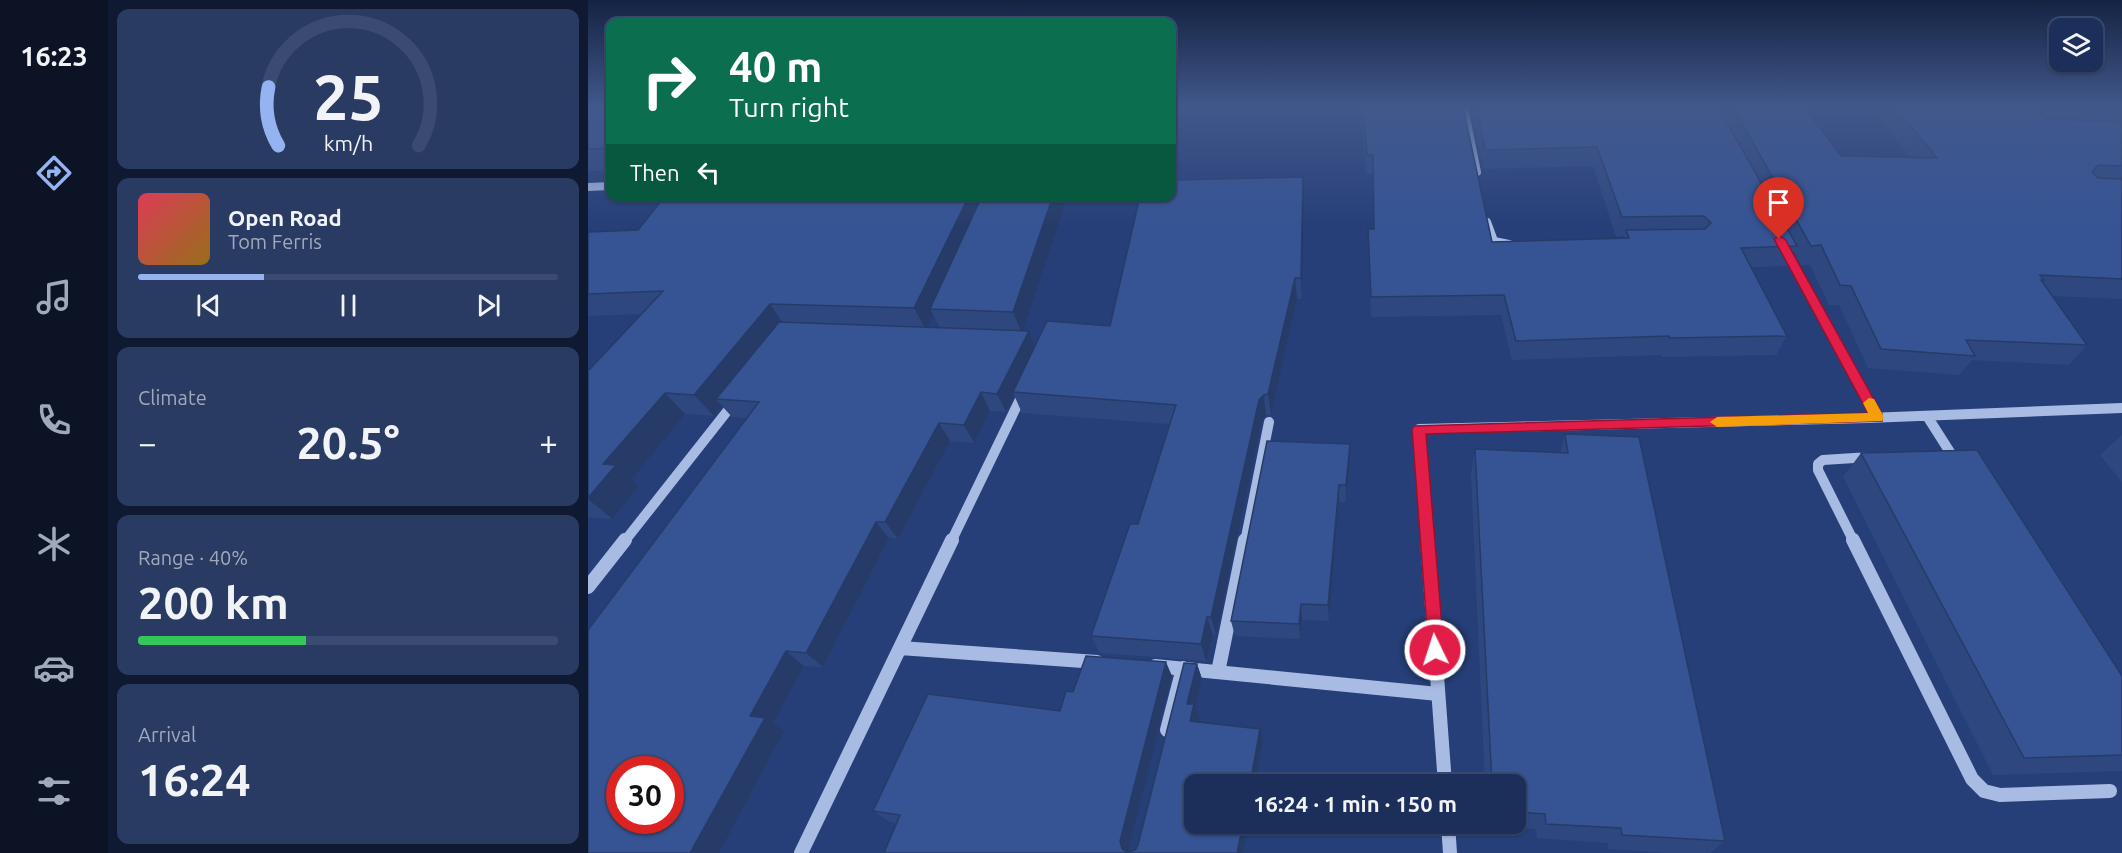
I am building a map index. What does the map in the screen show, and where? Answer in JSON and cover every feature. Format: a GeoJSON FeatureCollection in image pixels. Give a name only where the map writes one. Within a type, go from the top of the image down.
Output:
{"type":"FeatureCollection","features":[{"type":"Feature","properties":{"kind":"street"},"geometry":{"type":"LineString","coordinates":[[1472,147],[1480,187]]}},
{"type":"Feature","properties":{"kind":"street"},"geometry":{"type":"LineString","coordinates":[[588,187],[606,186]]}},
{"type":"Feature","properties":{"kind":"street"},"geometry":{"type":"LineString","coordinates":[[1484,209],[1489,232],[1494,241],[1522,244]]}},
{"type":"Feature","properties":{"kind":"street"},"geometry":{"type":"LineString","coordinates":[[1781,243],[1877,417]]}},
{"type":"Feature","properties":{"kind":"street"},"geometry":{"type":"LineString","coordinates":[[801,853],[1033,374]]}},
{"type":"Feature","properties":{"kind":"street"},"geometry":{"type":"LineString","coordinates":[[588,587],[746,387]]}},
{"type":"Feature","properties":{"kind":"street"},"geometry":{"type":"LineString","coordinates":[[1444,774],[1419,429],[1927,416],[2122,408]]}},
{"type":"Feature","properties":{"kind":"street"},"geometry":{"type":"LineString","coordinates":[[1927,416],[1944,453],[1962,472]]}},
{"type":"Feature","properties":{"kind":"street"},"geometry":{"type":"LineString","coordinates":[[1218,672],[1269,422]]}},
{"type":"Feature","properties":{"kind":"street"},"geometry":{"type":"LineString","coordinates":[[1879,456],[1824,460],[1818,464],[1818,470],[1972,779],[1984,790],[2000,795],[2110,791]]}},
{"type":"Feature","properties":{"kind":"street"},"geometry":{"type":"LineString","coordinates":[[900,648],[1112,663]]}},
{"type":"Feature","properties":{"kind":"street"},"geometry":{"type":"LineString","coordinates":[[1136,665],[1438,694]]}},
{"type":"Feature","properties":{"kind":"street"},"geometry":{"type":"LineString","coordinates":[[1163,749],[1183,668]]}},
{"type":"Feature","properties":{"kind":"street"},"geometry":{"type":"LineString","coordinates":[[1449,834],[1450,853]]}},
{"type":"Feature","properties":{"kind":"building"},"geometry":{"type":"Polygon","coordinates":[[[588,147],[606,147],[606,148],[588,149],[588,147]]]}},
{"type":"Feature","properties":{"kind":"building"},"geometry":{"type":"Polygon","coordinates":[[[1366,147],[1472,147],[1492,242],[1629,238],[1626,230],[1705,229],[1711,223],[1704,216],[1622,217],[1597,147],[1485,150],[1484,147],[1741,147],[1797,246],[1741,248],[1787,336],[1670,338],[1669,336],[1516,341],[1504,295],[1371,297],[1368,229],[1374,229],[1373,155],[1367,155],[1366,147]]]}},
{"type":"Feature","properties":{"kind":"building"},"geometry":{"type":"Polygon","coordinates":[[[1755,147],[1834,147],[1841,156],[1937,158],[1928,147],[2122,147],[2122,166],[2098,165],[2092,172],[2098,178],[2122,179],[2122,279],[2040,275],[2044,280],[2041,280],[2087,345],[1966,340],[1975,356],[1881,349],[1851,286],[1840,285],[1821,245],[1811,246],[1755,147]]]}},
{"type":"Feature","properties":{"kind":"building"},"geometry":{"type":"Polygon","coordinates":[[[1303,177],[1301,278],[1295,278],[1268,394],[1259,400],[1211,617],[1207,617],[1201,644],[1091,636],[1130,524],[1138,524],[1176,405],[1013,392],[1047,321],[1110,326],[1139,201],[1176,201],[1176,180],[1303,177]]]}},
{"type":"Feature","properties":{"kind":"building"},"geometry":{"type":"Polygon","coordinates":[[[661,201],[967,201],[914,308],[770,304],[694,395],[665,393],[603,464],[616,465],[588,498],[588,371],[663,291],[588,294],[588,232],[638,230],[661,201]]]}},
{"type":"Feature","properties":{"kind":"building"},"geometry":{"type":"Polygon","coordinates":[[[980,201],[1051,201],[1013,312],[930,309],[980,201]]]}},
{"type":"Feature","properties":{"kind":"building"},"geometry":{"type":"Polygon","coordinates":[[[779,322],[1029,331],[997,394],[981,392],[964,425],[939,423],[885,522],[876,522],[806,653],[786,651],[750,716],[765,718],[690,853],[588,853],[588,630],[759,402],[716,399],[779,322]]]}},
{"type":"Feature","properties":{"kind":"building"},"geometry":{"type":"Polygon","coordinates":[[[1565,434],[1639,437],[1725,841],[1622,835],[1621,828],[1546,824],[1545,814],[1526,813],[1526,774],[1491,774],[1475,449],[1568,453],[1565,434]]]}},
{"type":"Feature","properties":{"kind":"building"},"geometry":{"type":"Polygon","coordinates":[[[1267,441],[1350,444],[1346,485],[1339,485],[1328,605],[1301,604],[1299,624],[1231,621],[1267,441]]]}},
{"type":"Feature","properties":{"kind":"building"},"geometry":{"type":"Polygon","coordinates":[[[1977,450],[2122,676],[2122,755],[2024,758],[1861,453],[1977,450]]]}},
{"type":"Feature","properties":{"kind":"building"},"geometry":{"type":"Polygon","coordinates":[[[1086,656],[1166,662],[1120,841],[1122,849],[1127,852],[1135,850],[1138,845],[1184,663],[1197,664],[1187,704],[1194,704],[1190,721],[1260,729],[1252,774],[1184,774],[1184,834],[1241,834],[1237,853],[884,853],[900,815],[873,811],[928,694],[1060,711],[1066,691],[1073,692],[1086,656]]]}},
{"type":"Feature","properties":{"kind":"slow traffic"},"geometry":{"type":"LineString","coordinates":[[1717,422],[1877,417],[1869,403]]}},
{"type":"Feature","properties":{"kind":"route"},"geometry":{"type":"LineString","coordinates":[[1435,650],[1419,429],[1877,417],[1779,239]]}}]}
